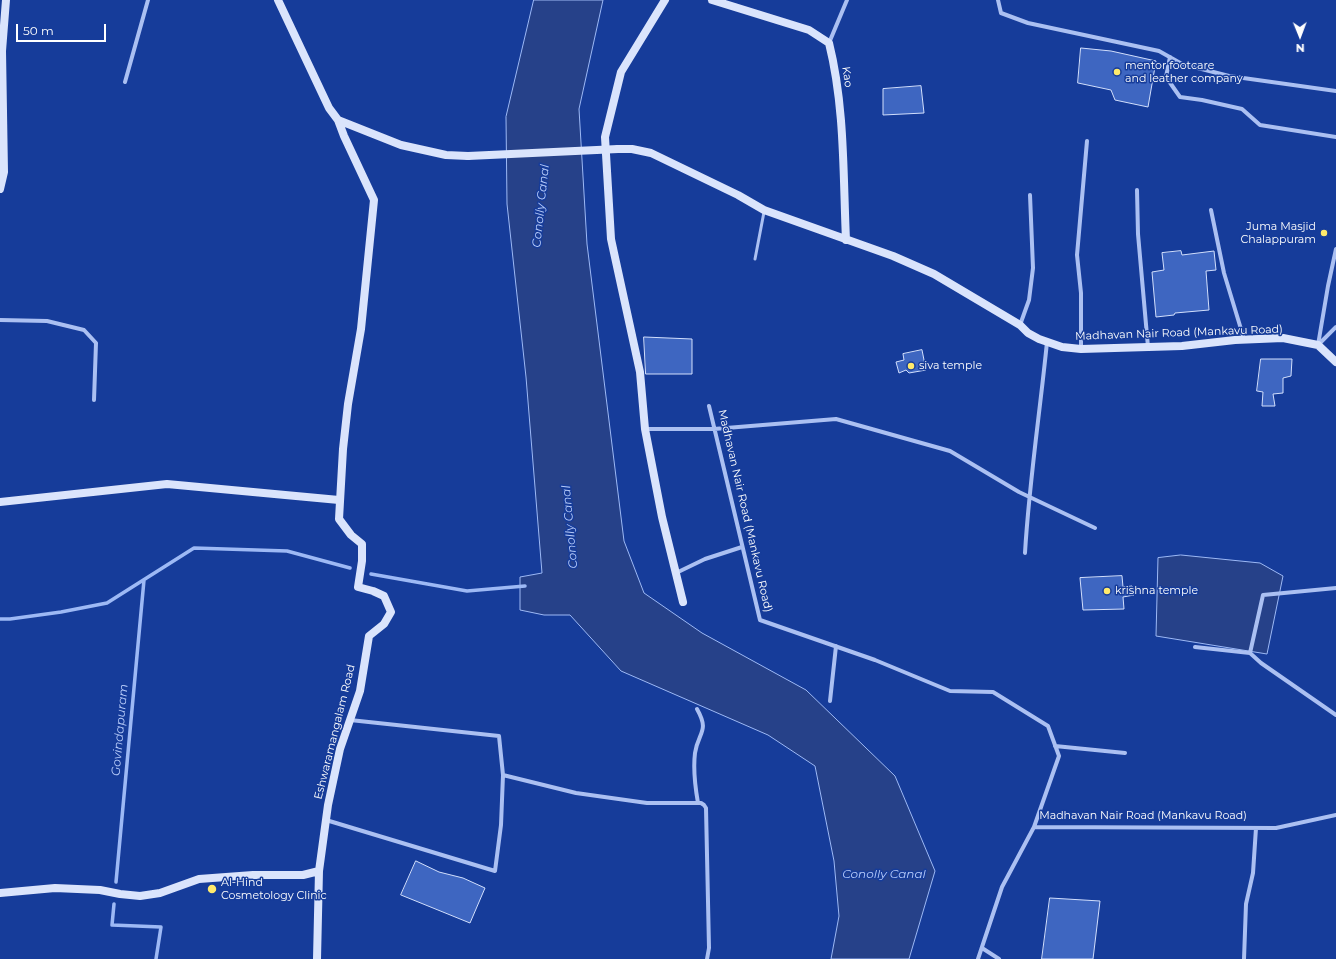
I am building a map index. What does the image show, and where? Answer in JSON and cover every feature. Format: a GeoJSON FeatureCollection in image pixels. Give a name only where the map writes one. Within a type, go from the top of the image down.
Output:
{"type":"FeatureCollection","features":[{"type":"Feature","properties":{"kind":"street"},"geometry":{"type":"LineString","coordinates":[[0,189],[4,172],[1,51],[6,0]]}},
{"type":"Feature","properties":{"kind":"street"},"geometry":{"type":"LineString","coordinates":[[125,82],[148,0]]}},
{"type":"Feature","properties":{"kind":"street"},"geometry":{"type":"LineString","coordinates":[[0,502],[167,484],[339,500],[347,411],[361,329],[374,200],[338,120],[329,108],[278,0]]}},
{"type":"Feature","properties":{"kind":"street"},"geometry":{"type":"LineString","coordinates":[[665,0],[621,72],[605,137],[611,239],[622,297],[640,372],[645,429],[662,517],[684,602]]}},
{"type":"Feature","properties":{"kind":"street"},"geometry":{"type":"LineString","coordinates":[[712,0],[809,30],[829,42],[847,0]]}},
{"type":"Feature","properties":{"kind":"street"},"geometry":{"type":"LineString","coordinates":[[998,0],[1001,13],[1028,23],[1159,51],[1182,64],[1229,76],[1336,91]]}},
{"type":"Feature","properties":{"kind":"street","name":"Kao"},"geometry":{"type":"LineString","coordinates":[[829,42],[837,88],[842,146],[846,240]]}},
{"type":"Feature","properties":{"kind":"street"},"geometry":{"type":"LineString","coordinates":[[1170,57],[1166,77],[1180,97],[1202,100],[1242,109],[1260,125],[1336,137]]}},
{"type":"Feature","properties":{"kind":"street","name":"Madhavan Nair Road (Mankavu Road)"},"geometry":{"type":"LineString","coordinates":[[338,120],[400,145],[446,155],[468,156],[618,149],[632,149],[651,153],[738,195],[764,210],[893,256],[934,274],[1020,324],[1028,333],[1062,347],[1081,349],[1148,347],[1283,338],[1318,345]]}},
{"type":"Feature","properties":{"kind":"street"},"geometry":{"type":"LineString","coordinates":[[1081,349],[1081,293],[1077,255],[1087,141]]}},
{"type":"Feature","properties":{"kind":"street"},"geometry":{"type":"LineString","coordinates":[[1137,190],[1138,234],[1148,347]]}},
{"type":"Feature","properties":{"kind":"street"},"geometry":{"type":"LineString","coordinates":[[1020,324],[1029,300],[1033,268],[1030,195]]}},
{"type":"Feature","properties":{"kind":"street"},"geometry":{"type":"LineString","coordinates":[[1211,210],[1224,273],[1244,340]]}},
{"type":"Feature","properties":{"kind":"street"},"geometry":{"type":"LineString","coordinates":[[1318,345],[1336,249]]}},
{"type":"Feature","properties":{"kind":"street"},"geometry":{"type":"LineString","coordinates":[[0,320],[47,321],[84,330],[96,343],[94,400]]}},
{"type":"Feature","properties":{"kind":"street"},"geometry":{"type":"LineString","coordinates":[[1318,345],[1336,327]]}},
{"type":"Feature","properties":{"kind":"street"},"geometry":{"type":"LineString","coordinates":[[1025,553],[1029,495],[1036,451],[1047,342]]}},
{"type":"Feature","properties":{"kind":"street"},"geometry":{"type":"LineString","coordinates":[[1318,345],[1336,362]]}},
{"type":"Feature","properties":{"kind":"street","name":"Madhavan Nair Road (Mankavu Road)"},"geometry":{"type":"LineString","coordinates":[[709,406],[760,620],[875,660],[950,691],[993,692],[1048,726],[1059,756],[1034,827],[1276,828],[1336,815]]}},
{"type":"Feature","properties":{"kind":"street"},"geometry":{"type":"LineString","coordinates":[[645,429],[714,429],[836,419],[950,451],[1019,492],[1029,495],[1095,528]]}},
{"type":"Feature","properties":{"kind":"street","name":"Eshwaramangalam Road"},"geometry":{"type":"LineString","coordinates":[[316,959],[319,871],[326,820],[340,748],[360,691],[369,636],[388,618],[390,608],[384,596],[358,587],[362,561],[362,544],[351,535],[339,519],[339,500]]}},
{"type":"Feature","properties":{"kind":"street"},"geometry":{"type":"LineString","coordinates":[[676,573],[705,559],[742,547]]}},
{"type":"Feature","properties":{"kind":"street"},"geometry":{"type":"LineString","coordinates":[[1250,653],[1263,595],[1336,588]]}},
{"type":"Feature","properties":{"kind":"street"},"geometry":{"type":"LineString","coordinates":[[830,701],[836,646]]}},
{"type":"Feature","properties":{"kind":"street"},"geometry":{"type":"LineString","coordinates":[[1195,647],[1250,653],[1261,663],[1336,715]]}},
{"type":"Feature","properties":{"kind":"street"},"geometry":{"type":"LineString","coordinates":[[697,709],[704,720],[701,736],[695,751],[694,769],[698,803]]}},
{"type":"Feature","properties":{"kind":"street"},"geometry":{"type":"LineString","coordinates":[[326,820],[494,871],[501,825],[504,775],[499,736],[350,720]]}},
{"type":"Feature","properties":{"kind":"street"},"geometry":{"type":"LineString","coordinates":[[1055,746],[1125,753]]}},
{"type":"Feature","properties":{"kind":"street"},"geometry":{"type":"LineString","coordinates":[[504,775],[576,793],[647,803],[698,803],[704,805],[706,808],[709,948],[706,959]]}},
{"type":"Feature","properties":{"kind":"street"},"geometry":{"type":"LineString","coordinates":[[978,959],[1002,887],[1034,827]]}},
{"type":"Feature","properties":{"kind":"street"},"geometry":{"type":"LineString","coordinates":[[1244,959],[1246,904],[1253,873],[1256,828]]}},
{"type":"Feature","properties":{"kind":"street"},"geometry":{"type":"LineString","coordinates":[[0,893],[55,888],[100,890],[140,896],[160,893],[200,879],[253,875],[303,875],[319,871]]}},
{"type":"Feature","properties":{"kind":"street"},"geometry":{"type":"LineString","coordinates":[[982,948],[1000,959]]}},
{"type":"Feature","properties":{"kind":"lane"},"geometry":{"type":"LineString","coordinates":[[754,259],[764,210]]}},
{"type":"Feature","properties":{"kind":"water","name":"Conolly Canal"},"geometry":{"type":"Polygon","coordinates":[[[534,0],[603,0],[579,109],[587,244],[624,541],[644,593],[702,633],[806,690],[895,776],[935,871],[909,959],[831,959],[839,916],[834,861],[815,766],[768,735],[621,671],[570,615],[544,615],[520,610],[520,577],[542,573],[526,377],[507,204],[506,117],[534,0]]]}},
{"type":"Feature","properties":{"kind":"water"},"geometry":{"type":"Polygon","coordinates":[[[1181,555],[1260,563],[1283,576],[1267,654],[1156,636],[1158,558],[1181,555]]]}},
{"type":"Feature","properties":{"kind":"building","name":"mentor footcare and leather company"},"geometry":{"type":"Polygon","coordinates":[[[1081,48],[1111,51],[1156,61],[1148,107],[1115,100],[1111,90],[1078,83],[1081,48]]]}},
{"type":"Feature","properties":{"kind":"building"},"geometry":{"type":"Polygon","coordinates":[[[921,86],[924,113],[883,115],[883,89],[921,86]]]}},
{"type":"Feature","properties":{"kind":"building"},"geometry":{"type":"Polygon","coordinates":[[[1181,251],[1182,255],[1214,251],[1216,270],[1206,271],[1209,310],[1175,313],[1174,315],[1156,317],[1152,272],[1164,270],[1162,253],[1181,251]]]}},
{"type":"Feature","properties":{"kind":"building"},"geometry":{"type":"Polygon","coordinates":[[[644,337],[692,339],[692,374],[646,374],[644,337]]]}},
{"type":"Feature","properties":{"kind":"building","name":"siva temple"},"geometry":{"type":"Polygon","coordinates":[[[922,350],[926,370],[909,373],[906,370],[899,373],[896,362],[904,360],[903,354],[922,350]]]}},
{"type":"Feature","properties":{"kind":"building"},"geometry":{"type":"Polygon","coordinates":[[[1261,359],[1292,359],[1291,376],[1283,378],[1283,393],[1273,394],[1275,406],[1262,406],[1263,392],[1257,391],[1261,359]]]}},
{"type":"Feature","properties":{"kind":"building","name":"krishna temple"},"geometry":{"type":"Polygon","coordinates":[[[1122,576],[1123,587],[1132,586],[1134,595],[1123,597],[1124,609],[1083,610],[1080,578],[1122,576]]]}},
{"type":"Feature","properties":{"kind":"building"},"geometry":{"type":"Polygon","coordinates":[[[416,861],[439,872],[463,878],[485,888],[470,923],[401,895],[416,861]]]}},
{"type":"Feature","properties":{"kind":"building"},"geometry":{"type":"Polygon","coordinates":[[[1050,898],[1100,901],[1093,959],[1042,959],[1050,898]]]}},
{"type":"Feature","properties":{"kind":"waterway"},"geometry":{"type":"LineString","coordinates":[[0,619],[61,612],[107,603],[194,548],[287,551],[350,568]]}},
{"type":"Feature","properties":{"kind":"waterway"},"geometry":{"type":"LineString","coordinates":[[371,574],[467,591],[525,586]]}},
{"type":"Feature","properties":{"kind":"waterway","name":"Govindapuram"},"geometry":{"type":"LineString","coordinates":[[116,882],[144,580]]}},
{"type":"Feature","properties":{"kind":"waterway","name":"Govindapuram"},"geometry":{"type":"LineString","coordinates":[[114,904],[112,925],[161,927],[156,959]]}},
{"type":"Feature","properties":{"kind":"place","name":"mentor footcare and leather company"},"geometry":{"type":"Point","coordinates":[1117,72]}},
{"type":"Feature","properties":{"kind":"place","name":"Juma Masjid Chalappuram"},"geometry":{"type":"Point","coordinates":[1324,233]}},
{"type":"Feature","properties":{"kind":"place","name":"siva temple"},"geometry":{"type":"Point","coordinates":[911,366]}},
{"type":"Feature","properties":{"kind":"place","name":"krishna temple"},"geometry":{"type":"Point","coordinates":[1107,591]}},
{"type":"Feature","properties":{"kind":"place","name":"Al-Hind Cosmetology Clinic"},"geometry":{"type":"Point","coordinates":[212,889]}}]}
